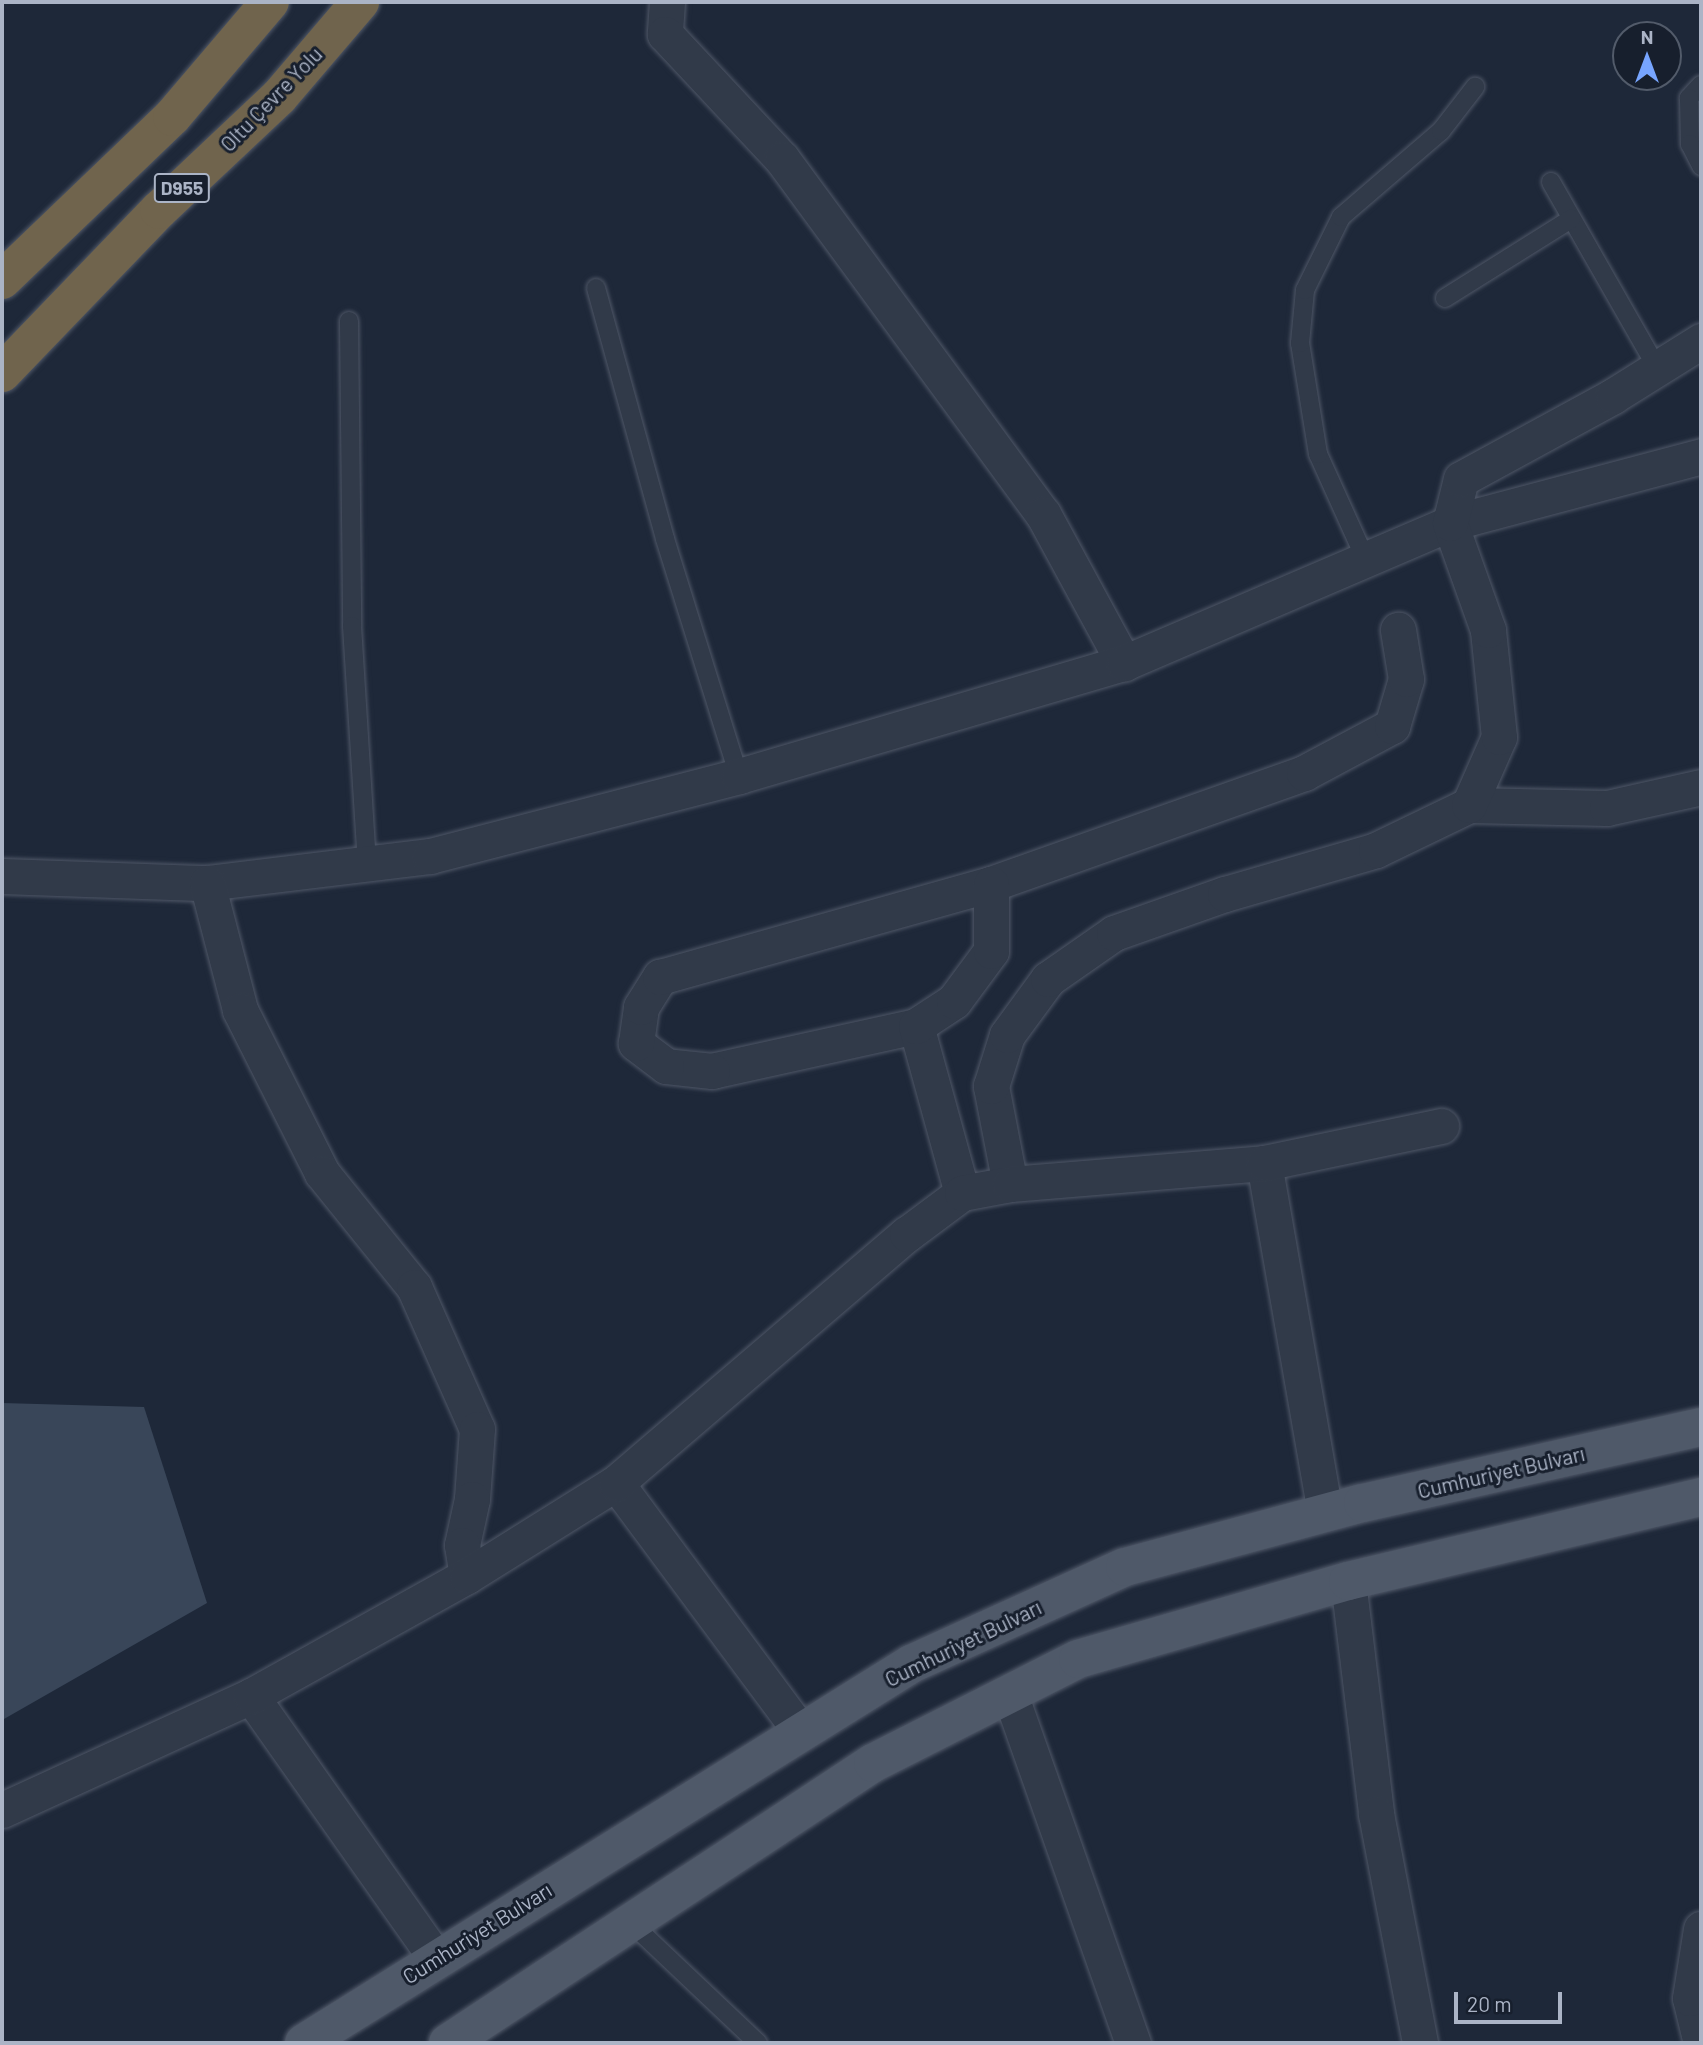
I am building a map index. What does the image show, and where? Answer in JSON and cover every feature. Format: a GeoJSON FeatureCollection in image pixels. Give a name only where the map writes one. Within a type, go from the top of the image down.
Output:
{"type":"FeatureCollection","features":[{"type":"Feature","properties":{"kind":"highway","name":"D955"},"geometry":{"type":"LineString","coordinates":[[2,280],[172,117],[270,2]]}},
{"type":"Feature","properties":{"kind":"highway","name":"Oltu Çevre Yolu"},"geometry":{"type":"LineString","coordinates":[[2,373],[159,210],[279,97],[360,2]]}},
{"type":"Feature","properties":{"kind":"main road","name":"Cumhuriyet Bulvarı"},"geometry":{"type":"LineString","coordinates":[[304,2043],[436,1958],[911,1664],[1125,1567],[1325,1513],[1701,1427]]}},
{"type":"Feature","properties":{"kind":"main road"},"geometry":{"type":"LineString","coordinates":[[448,2043],[873,1763],[1078,1659],[1348,1581],[1701,1497]]}},
{"type":"Feature","properties":{"kind":"street"},"geometry":{"type":"LineString","coordinates":[[667,2],[665,34],[782,159],[1028,493],[1124,663]]}},
{"type":"Feature","properties":{"kind":"street"},"geometry":{"type":"LineString","coordinates":[[1469,806],[1499,737],[1488,630],[1450,523],[1461,479],[1701,341]]}},
{"type":"Feature","properties":{"kind":"street"},"geometry":{"type":"LineString","coordinates":[[2,876],[207,883],[430,856],[739,776],[1124,663],[1450,523],[1701,456]]}},
{"type":"Feature","properties":{"kind":"street"},"geometry":{"type":"LineString","coordinates":[[990,884],[990,951],[954,1001],[916,1026],[712,1071],[666,1066],[636,1043],[641,1007],[660,977],[990,884],[1304,774],[1392,726],[1406,679],[1398,630]]}},
{"type":"Feature","properties":{"kind":"street"},"geometry":{"type":"LineString","coordinates":[[1010,1184],[990,1086],[1007,1035],[1048,979],[1114,933],[1225,894],[1376,850],[1469,806],[1606,808],[1701,787]]}},
{"type":"Feature","properties":{"kind":"street"},"geometry":{"type":"LineString","coordinates":[[207,883],[246,1022],[321,1173],[414,1287],[477,1429],[472,1499],[462,1545],[467,1576]]}},
{"type":"Feature","properties":{"kind":"street"},"geometry":{"type":"LineString","coordinates":[[916,1026],[962,1193]]}},
{"type":"Feature","properties":{"kind":"street"},"geometry":{"type":"LineString","coordinates":[[2,1810],[251,1696],[467,1576],[617,1483],[907,1234],[962,1193],[1010,1184],[1264,1163],[1441,1126]]}},
{"type":"Feature","properties":{"kind":"street"},"geometry":{"type":"LineString","coordinates":[[1264,1163],[1325,1513]]}},
{"type":"Feature","properties":{"kind":"street"},"geometry":{"type":"LineString","coordinates":[[617,1483],[801,1732]]}},
{"type":"Feature","properties":{"kind":"street"},"geometry":{"type":"LineString","coordinates":[[1348,1581],[1376,1814],[1420,2043]]}},
{"type":"Feature","properties":{"kind":"street"},"geometry":{"type":"LineString","coordinates":[[1010,1694],[1133,2043]]}},
{"type":"Feature","properties":{"kind":"street"},"geometry":{"type":"LineString","coordinates":[[251,1696],[436,1958]]}},
{"type":"Feature","properties":{"kind":"street"},"geometry":{"type":"LineString","coordinates":[[1701,1928],[1690,1998],[1701,2043]]}},
{"type":"Feature","properties":{"kind":"lane"},"geometry":{"type":"LineString","coordinates":[[1701,86],[1689,98],[1690,144],[1701,166]]}},
{"type":"Feature","properties":{"kind":"lane"},"geometry":{"type":"LineString","coordinates":[[1366,558],[1318,454],[1300,344],[1305,290],[1341,217],[1441,131],[1475,87]]}},
{"type":"Feature","properties":{"kind":"lane"},"geometry":{"type":"LineString","coordinates":[[1551,182],[1657,368]]}},
{"type":"Feature","properties":{"kind":"lane"},"geometry":{"type":"LineString","coordinates":[[1445,298],[1571,219]]}},
{"type":"Feature","properties":{"kind":"lane"},"geometry":{"type":"LineString","coordinates":[[596,288],[665,539],[739,776]]}},
{"type":"Feature","properties":{"kind":"lane"},"geometry":{"type":"LineString","coordinates":[[349,321],[352,626],[367,864]]}},
{"type":"Feature","properties":{"kind":"lane"},"geometry":{"type":"LineString","coordinates":[[631,1923],[758,2043]]}},
{"type":"Feature","properties":{"kind":"building"},"geometry":{"type":"Polygon","coordinates":[[[2,1403],[144,1407],[207,1603],[4,1719],[2,1403]]]}}]}
